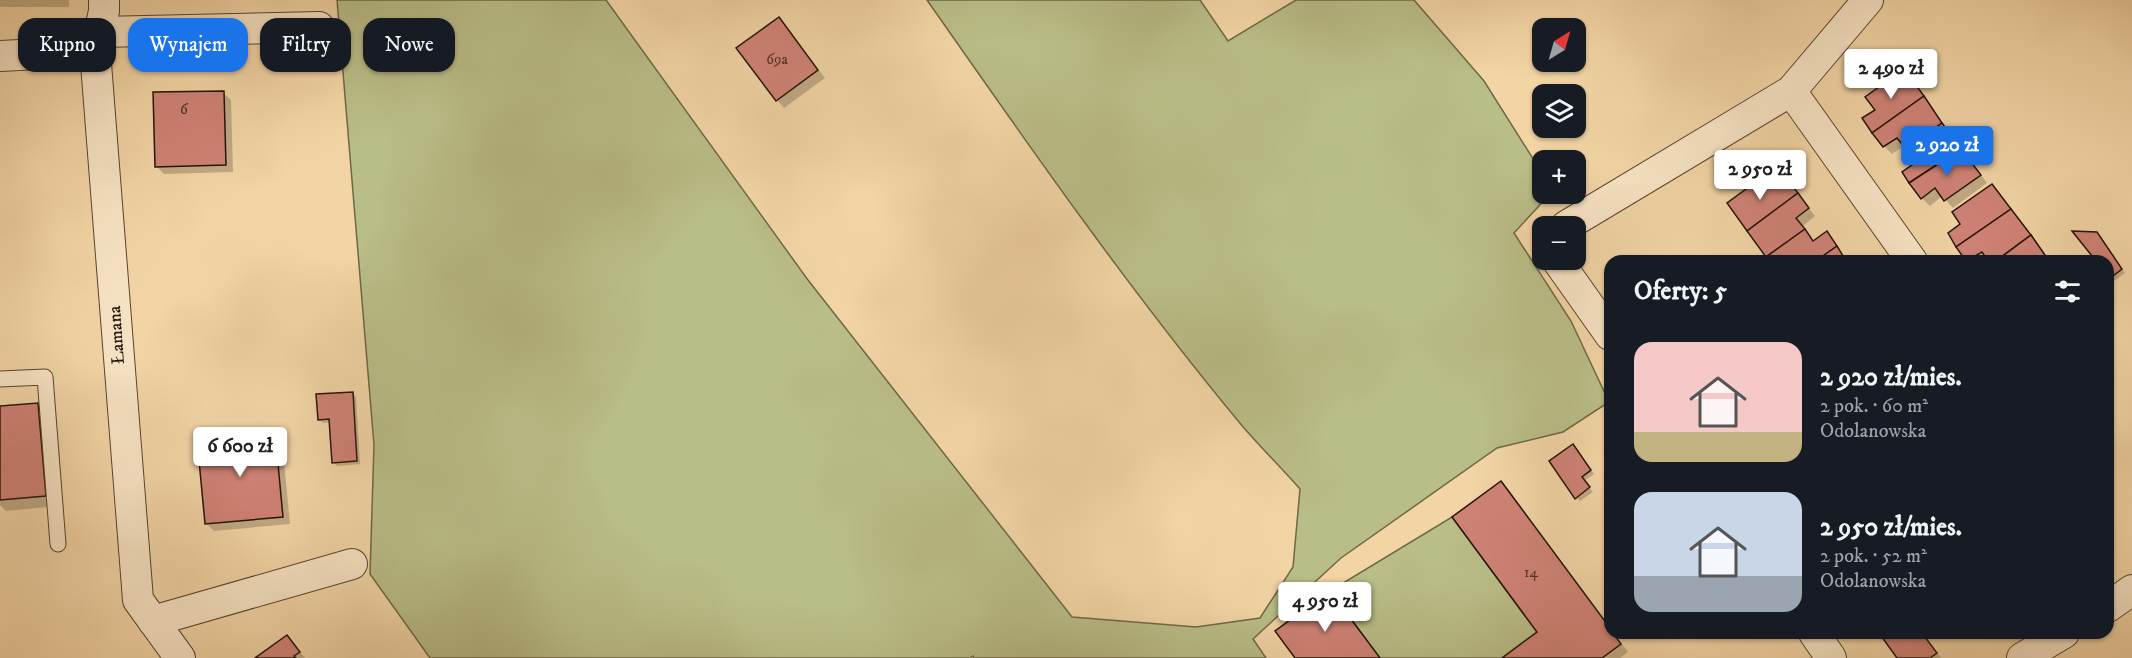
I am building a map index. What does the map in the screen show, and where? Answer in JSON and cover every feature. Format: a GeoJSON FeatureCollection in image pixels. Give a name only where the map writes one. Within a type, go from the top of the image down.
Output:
{"type":"FeatureCollection","features":[{"type":"Feature","properties":{"kind":"street","name":"Łamana"},"geometry":{"type":"LineString","coordinates":[[103,18],[104,0]]}},
{"type":"Feature","properties":{"kind":"street"},"geometry":{"type":"LineString","coordinates":[[1583,216],[1791,91],[1868,0]]}},
{"type":"Feature","properties":{"kind":"street"},"geometry":{"type":"LineString","coordinates":[[116,40],[260,31]]}},
{"type":"Feature","properties":{"kind":"street"},"geometry":{"type":"LineString","coordinates":[[0,56],[18,53]]}},
{"type":"Feature","properties":{"kind":"street","name":"Łamana"},"geometry":{"type":"LineString","coordinates":[[100,72],[138,600],[180,658]]}},
{"type":"Feature","properties":{"kind":"street"},"geometry":{"type":"LineString","coordinates":[[1791,91],[1908,255]]}},
{"type":"Feature","properties":{"kind":"street"},"geometry":{"type":"LineString","coordinates":[[1564,270],[1604,327]]}},
{"type":"Feature","properties":{"kind":"street"},"geometry":{"type":"LineString","coordinates":[[153,621],[352,564]]}},
{"type":"Feature","properties":{"kind":"street"},"geometry":{"type":"LineString","coordinates":[[2114,603],[2132,590]]}},
{"type":"Feature","properties":{"kind":"street"},"geometry":{"type":"LineString","coordinates":[[1818,639],[1831,658]]}},
{"type":"Feature","properties":{"kind":"street"},"geometry":{"type":"LineString","coordinates":[[2022,658],[2054,639]]}},
{"type":"Feature","properties":{"kind":"lane"},"geometry":{"type":"LineString","coordinates":[[0,379],[45,376],[58,544]]}},
{"type":"Feature","properties":{"kind":"green space"},"geometry":{"type":"Polygon","coordinates":[[[337,0],[606,0],[808,280],[1072,617],[1196,627],[1260,618],[1293,567],[1300,489],[1239,422],[1117,267],[927,0],[1200,0],[1228,41],[1296,0],[1414,0],[1484,81],[1532,157],[1532,204],[1541,204],[1514,233],[1532,261],[1532,270],[1538,270],[1571,321],[1604,391],[1604,405],[1563,432],[1497,448],[1341,558],[1253,639],[1266,658],[974,658],[973,656],[970,658],[430,658],[370,574],[374,445],[343,72],[351,72],[351,18],[338,18],[337,0]]]}},
{"type":"Feature","properties":{"kind":"green space"},"geometry":{"type":"Polygon","coordinates":[[[1452,517],[1537,632],[1502,658],[1380,658],[1330,591],[1452,517]]]}},
{"type":"Feature","properties":{"kind":"building"},"geometry":{"type":"Polygon","coordinates":[[[779,17],[818,70],[776,101],[736,48],[779,17]]]}},
{"type":"Feature","properties":{"kind":"building"},"geometry":{"type":"Polygon","coordinates":[[[1904,69],[1924,96],[1872,133],[1862,118],[1875,110],[1865,97],[1904,69]]]}},
{"type":"Feature","properties":{"kind":"building"},"geometry":{"type":"Polygon","coordinates":[[[224,91],[226,165],[155,167],[153,92],[224,91]]]}},
{"type":"Feature","properties":{"kind":"building"},"geometry":{"type":"Polygon","coordinates":[[[1924,96],[1942,123],[1906,149],[1897,138],[1883,147],[1872,133],[1924,96]]]}},
{"type":"Feature","properties":{"kind":"building"},"geometry":{"type":"Polygon","coordinates":[[[1942,123],[1961,149],[1909,183],[1902,172],[1916,162],[1906,149],[1942,123]]]}},
{"type":"Feature","properties":{"kind":"building"},"geometry":{"type":"Polygon","coordinates":[[[1961,149],[1981,175],[1944,201],[1935,188],[1921,199],[1909,183],[1961,149]]]}},
{"type":"Feature","properties":{"kind":"building"},"geometry":{"type":"Polygon","coordinates":[[[1764,176],[1774,188],[1787,179],[1798,193],[1747,231],[1727,203],[1764,176]]]}},
{"type":"Feature","properties":{"kind":"building"},"geometry":{"type":"Polygon","coordinates":[[[1992,184],[2011,209],[1956,247],[1948,233],[1960,224],[1952,212],[1992,184]]]}},
{"type":"Feature","properties":{"kind":"building"},"geometry":{"type":"Polygon","coordinates":[[[1798,193],[1809,208],[1796,218],[1805,229],[1769,255],[1765,255],[1747,231],[1798,193]]]}},
{"type":"Feature","properties":{"kind":"building"},"geometry":{"type":"Polygon","coordinates":[[[2011,209],[2031,235],[2004,255],[1984,255],[1982,252],[1977,255],[1962,255],[1956,247],[2011,209]]]}},
{"type":"Feature","properties":{"kind":"building"},"geometry":{"type":"Polygon","coordinates":[[[1805,229],[1813,241],[1827,231],[1837,246],[1824,255],[1769,255],[1805,229]]]}},
{"type":"Feature","properties":{"kind":"building"},"geometry":{"type":"Polygon","coordinates":[[[2072,231],[2097,232],[2113,255],[2091,255],[2072,231]]]}},
{"type":"Feature","properties":{"kind":"building"},"geometry":{"type":"Polygon","coordinates":[[[2031,235],[2045,255],[2004,255],[2031,235]]]}},
{"type":"Feature","properties":{"kind":"building"},"geometry":{"type":"Polygon","coordinates":[[[2031,235],[2045,255],[2004,255],[2031,235]]]}},
{"type":"Feature","properties":{"kind":"building"},"geometry":{"type":"Polygon","coordinates":[[[1837,246],[1842,255],[1824,255],[1837,246]]]}},
{"type":"Feature","properties":{"kind":"building"},"geometry":{"type":"Polygon","coordinates":[[[2114,257],[2122,269],[2114,275],[2114,257]]]}},
{"type":"Feature","properties":{"kind":"building"},"geometry":{"type":"Polygon","coordinates":[[[353,392],[357,461],[332,463],[329,419],[318,420],[316,394],[353,392]]]}},
{"type":"Feature","properties":{"kind":"building"},"geometry":{"type":"Polygon","coordinates":[[[38,403],[46,496],[0,500],[0,406],[38,403]]]}},
{"type":"Feature","properties":{"kind":"building"},"geometry":{"type":"Polygon","coordinates":[[[275,432],[283,517],[205,524],[197,439],[275,432]]]}},
{"type":"Feature","properties":{"kind":"building"},"geometry":{"type":"Polygon","coordinates":[[[1573,444],[1591,470],[1582,477],[1590,487],[1575,499],[1549,461],[1573,444]]]}},
{"type":"Feature","properties":{"kind":"building"},"geometry":{"type":"Polygon","coordinates":[[[1501,481],[1604,620],[1604,639],[1617,639],[1621,644],[1602,658],[1502,658],[1537,632],[1452,517],[1501,481]]]}},
{"type":"Feature","properties":{"kind":"building"},"geometry":{"type":"Polygon","coordinates":[[[1330,591],[1380,658],[1295,658],[1275,631],[1330,591]]]}},
{"type":"Feature","properties":{"kind":"building"},"geometry":{"type":"Polygon","coordinates":[[[287,635],[300,652],[294,656],[296,658],[255,658],[287,635]]]}},
{"type":"Feature","properties":{"kind":"building"},"geometry":{"type":"Polygon","coordinates":[[[1883,639],[1926,639],[1937,653],[1930,658],[1897,658],[1883,639]]]}}]}
